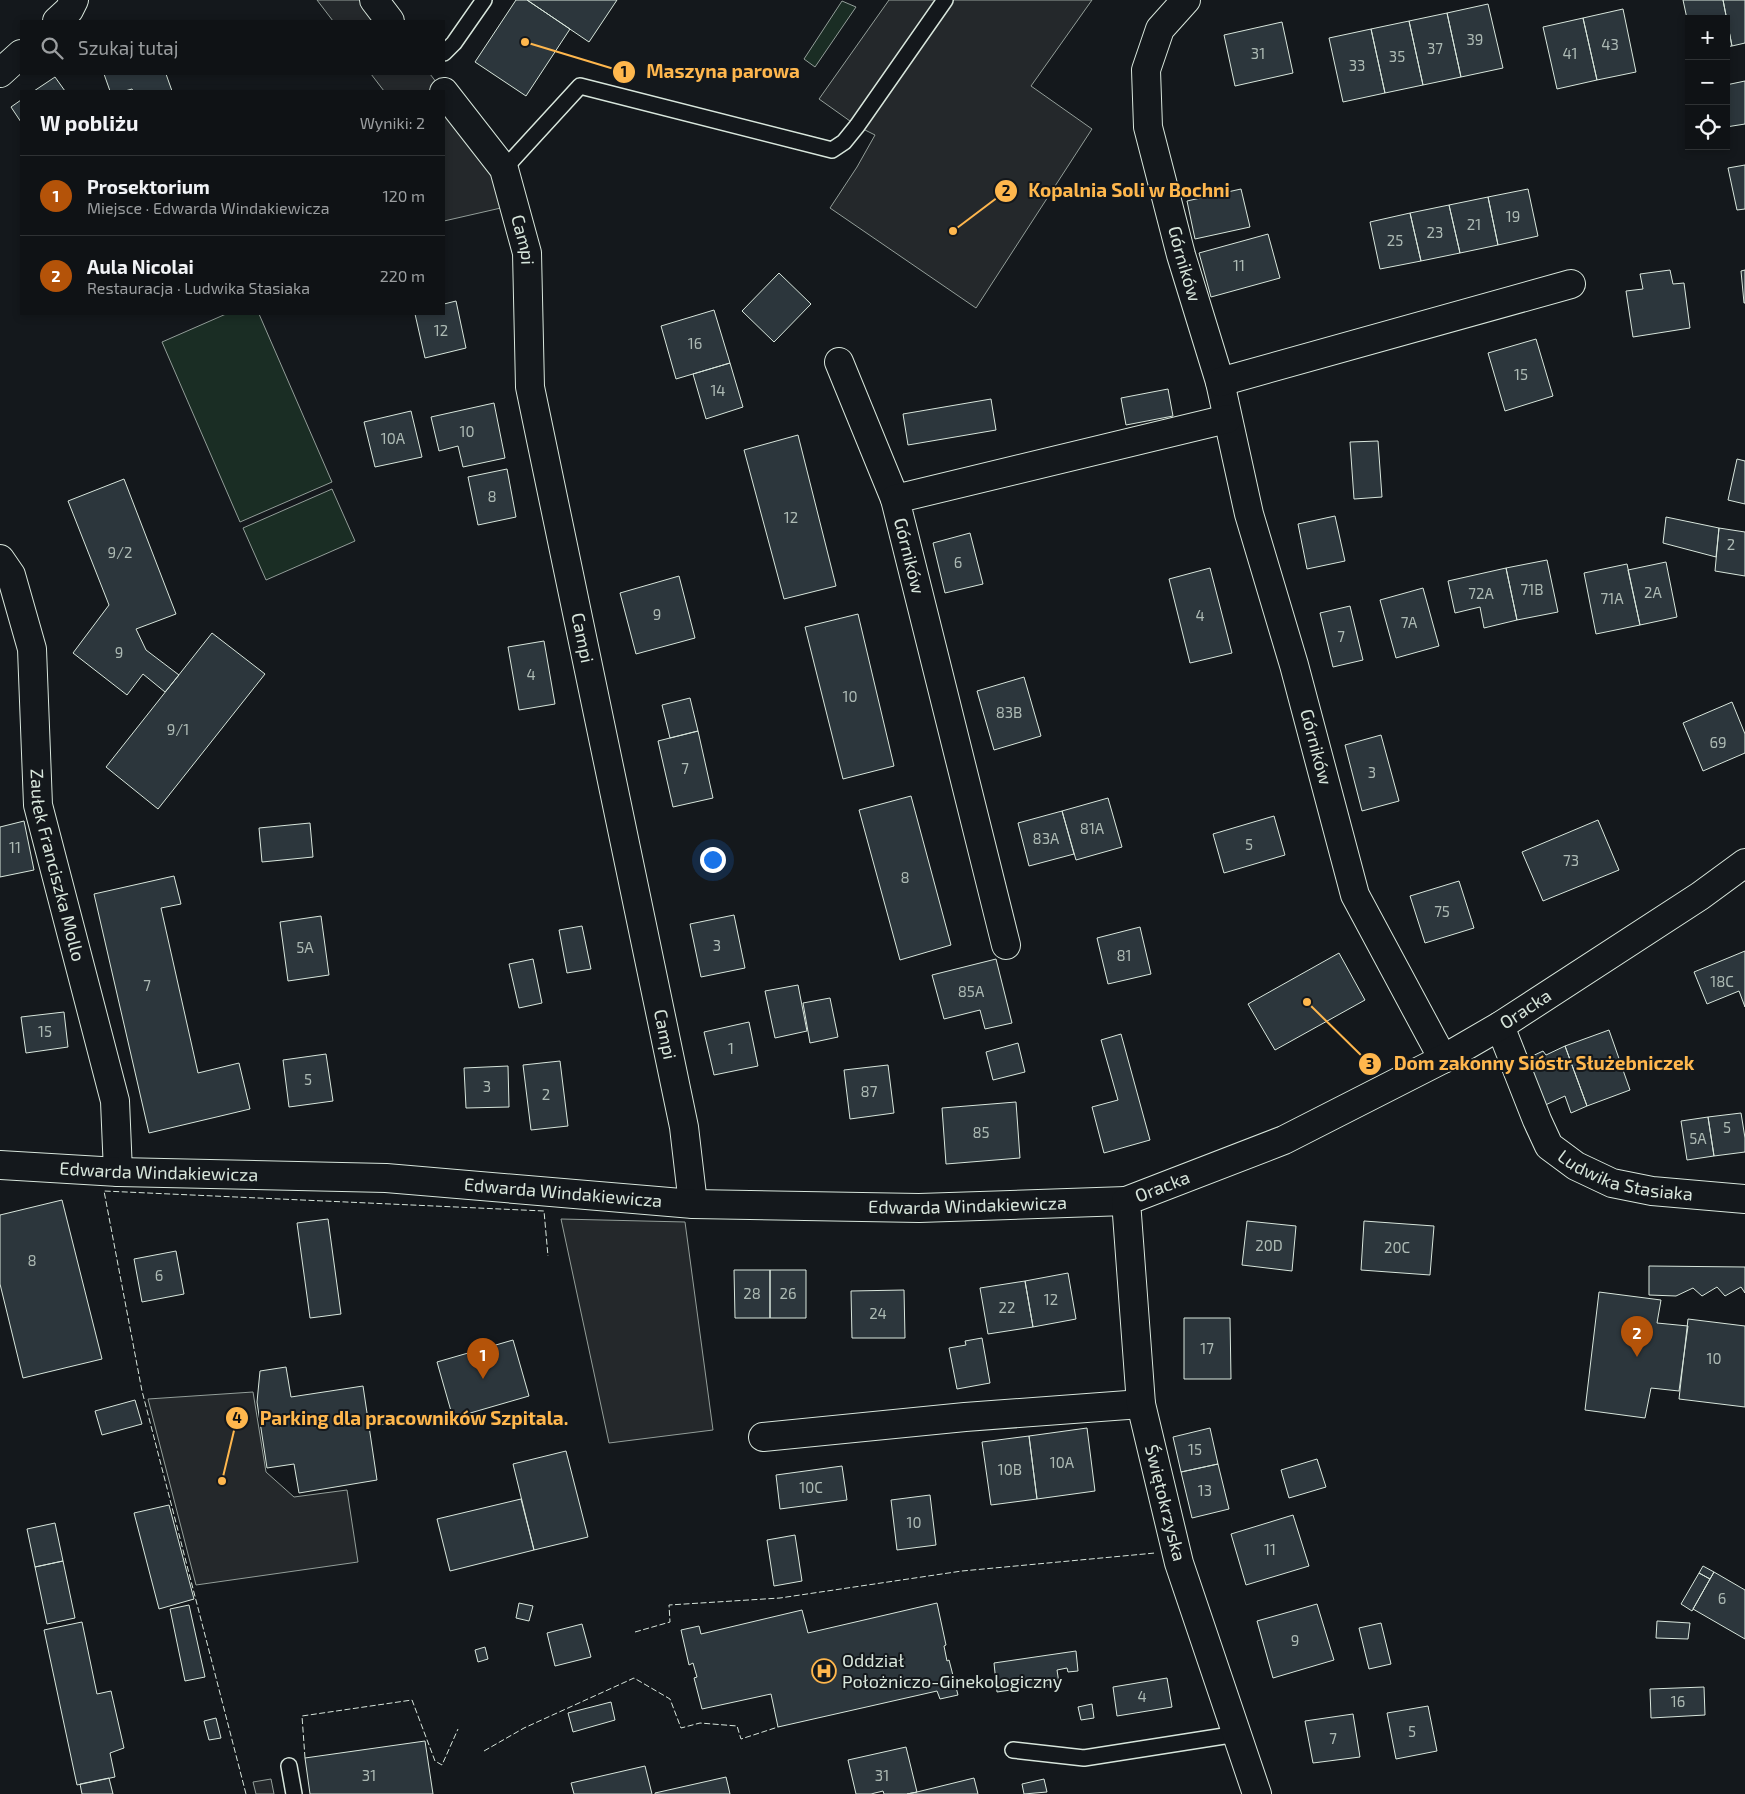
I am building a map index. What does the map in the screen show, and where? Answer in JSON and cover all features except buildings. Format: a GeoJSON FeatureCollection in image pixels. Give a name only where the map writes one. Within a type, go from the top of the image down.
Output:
{"type":"FeatureCollection","features":[{"type":"Feature","properties":{"kind":"street"},"geometry":{"type":"LineString","coordinates":[[58,20],[68,10],[74,0]]}},
{"type":"Feature","properties":{"kind":"street"},"geometry":{"type":"LineString","coordinates":[[374,0],[389,20]]}},
{"type":"Feature","properties":{"kind":"street","name":"Górników"},"geometry":{"type":"LineString","coordinates":[[1186,0],[1160,29],[1146,70],[1148,127],[1181,255],[1220,382],[1249,514],[1294,665],[1355,895],[1443,1059]]}},
{"type":"Feature","properties":{"kind":"street"},"geometry":{"type":"LineString","coordinates":[[0,73],[20,55]]}},
{"type":"Feature","properties":{"kind":"street","name":"Campi"},"geometry":{"type":"LineString","coordinates":[[431,75],[443,90]]}},
{"type":"Feature","properties":{"kind":"street","name":"Campi"},"geometry":{"type":"LineString","coordinates":[[445,92],[504,169],[527,253],[530,387],[684,1126],[693,1204]]}},
{"type":"Feature","properties":{"kind":"street"},"geometry":{"type":"LineString","coordinates":[[1220,382],[1571,284]]}},
{"type":"Feature","properties":{"kind":"street"},"geometry":{"type":"LineString","coordinates":[[839,362],[895,499]]}},
{"type":"Feature","properties":{"kind":"street","name":"Górników"},"geometry":{"type":"LineString","coordinates":[[1006,945],[895,499],[1227,420]]}},
{"type":"Feature","properties":{"kind":"street","name":"Zaułek Franciszka Mollo"},"geometry":{"type":"LineString","coordinates":[[0,559],[12,576],[32,649],[38,805],[115,1101],[118,1172]]}},
{"type":"Feature","properties":{"kind":"street","name":"Oracka"},"geometry":{"type":"LineString","coordinates":[[1126,1201],[1284,1140],[1443,1059],[1500,1026],[1700,896],[1745,863]]}},
{"type":"Feature","properties":{"kind":"street","name":"Ludwika Stasiaka"},"geometry":{"type":"LineString","coordinates":[[1500,1026],[1549,1146],[1576,1166],[1612,1183],[1652,1191],[1745,1199]]}},
{"type":"Feature","properties":{"kind":"street","name":"Edwarda Windakiewicza"},"geometry":{"type":"LineString","coordinates":[[0,1165],[118,1172],[386,1178],[693,1204],[919,1208],[1126,1201]]}},
{"type":"Feature","properties":{"kind":"street","name":"Świętokrzyska"},"geometry":{"type":"LineString","coordinates":[[1126,1201],[1141,1404],[1179,1563],[1257,1794]]}},
{"type":"Feature","properties":{"kind":"street"},"geometry":{"type":"LineString","coordinates":[[763,1437],[965,1416],[1141,1404]]}},
{"type":"Feature","properties":{"kind":"lane"},"geometry":{"type":"LineString","coordinates":[[445,52],[454,43],[484,0]]}},
{"type":"Feature","properties":{"kind":"lane"},"geometry":{"type":"LineString","coordinates":[[504,169],[580,86],[832,150],[844,142],[857,126],[945,0]]}},
{"type":"Feature","properties":{"kind":"lane"},"geometry":{"type":"LineString","coordinates":[[1013,1750],[1084,1758],[1237,1734]]}},
{"type":"Feature","properties":{"kind":"lane"},"geometry":{"type":"LineString","coordinates":[[289,1766],[294,1794]]}},
{"type":"Feature","properties":{"kind":"green space"},"geometry":{"type":"Polygon","coordinates":[[[842,1],[856,7],[815,67],[804,59],[842,1]]]}},
{"type":"Feature","properties":{"kind":"green space"},"geometry":{"type":"Polygon","coordinates":[[[224,315],[259,315],[332,482],[240,522],[162,342],[224,315]]]}},
{"type":"Feature","properties":{"kind":"green space"},"geometry":{"type":"Polygon","coordinates":[[[332,489],[355,541],[266,580],[243,528],[332,489]]]}},
{"type":"Feature","properties":{"kind":"shaded area"},"geometry":{"type":"Polygon","coordinates":[[[317,0],[374,0],[389,20],[332,20],[317,0]]]}},
{"type":"Feature","properties":{"kind":"shaded area"},"geometry":{"type":"Polygon","coordinates":[[[889,0],[1092,0],[1031,86],[1092,129],[976,308],[830,208],[875,135],[857,126],[819,99],[889,0]]]}},
{"type":"Feature","properties":{"kind":"shaded area"},"geometry":{"type":"Polygon","coordinates":[[[372,75],[431,75],[442,90],[383,90],[372,75]]]}},
{"type":"Feature","properties":{"kind":"shaded area"},"geometry":{"type":"Polygon","coordinates":[[[445,94],[514,205],[445,221],[445,94]]]}},
{"type":"Feature","properties":{"kind":"shaded area"},"geometry":{"type":"Polygon","coordinates":[[[561,1219],[685,1222],[713,1430],[609,1443],[561,1219]]]}},
{"type":"Feature","properties":{"kind":"shaded area"},"geometry":{"type":"Polygon","coordinates":[[[253,1392],[266,1472],[294,1497],[347,1490],[358,1562],[196,1585],[148,1399],[253,1392]]]}},
{"type":"Feature","properties":{"kind":"shaded area"},"geometry":{"type":"Polygon","coordinates":[[[271,1779],[274,1794],[256,1794],[253,1782],[271,1779]]]}},
{"type":"Feature","properties":{"kind":"fence"},"geometry":{"type":"LineString","coordinates":[[246,1794],[142,1391],[104,1191],[544,1211],[548,1256]]}},
{"type":"Feature","properties":{"kind":"fence"},"geometry":{"type":"LineString","coordinates":[[414,1423],[453,1418]]}},
{"type":"Feature","properties":{"kind":"fence"},"geometry":{"type":"LineString","coordinates":[[369,1426],[395,1423]]}},
{"type":"Feature","properties":{"kind":"fence"},"geometry":{"type":"LineString","coordinates":[[635,1632],[670,1622],[669,1605],[780,1598],[962,1571],[1155,1553]]}},
{"type":"Feature","properties":{"kind":"fence"},"geometry":{"type":"LineString","coordinates":[[484,1751],[524,1728],[634,1678],[670,1699],[681,1728],[700,1723],[737,1726],[741,1739],[778,1727]]}},
{"type":"Feature","properties":{"kind":"fence"},"geometry":{"type":"LineString","coordinates":[[305,1758],[302,1716],[412,1700],[435,1761],[442,1765],[458,1729]]}},
{"type":"Feature","properties":{"kind":"place","name":"Maszyna parowa"},"geometry":{"type":"Point","coordinates":[525,42]}},
{"type":"Feature","properties":{"kind":"place","name":"Kopalnia Soli w Bochni"},"geometry":{"type":"Point","coordinates":[953,231]}},
{"type":"Feature","properties":{"kind":"place","name":"Dom zakonny Sióstr Służebniczek"},"geometry":{"type":"Point","coordinates":[1307,1002]}},
{"type":"Feature","properties":{"kind":"place","name":"Aula Nicolai"},"geometry":{"type":"Point","coordinates":[1637,1357]}},
{"type":"Feature","properties":{"kind":"place","name":"Prosektorium"},"geometry":{"type":"Point","coordinates":[483,1379]}},
{"type":"Feature","properties":{"kind":"place","name":"Parking dla pracowników Szpitala."},"geometry":{"type":"Point","coordinates":[222,1481]}},
{"type":"Feature","properties":{"kind":"place","name":"Oddział Położniczo-Ginekologiczny"},"geometry":{"type":"Point","coordinates":[824,1671]}}]}
